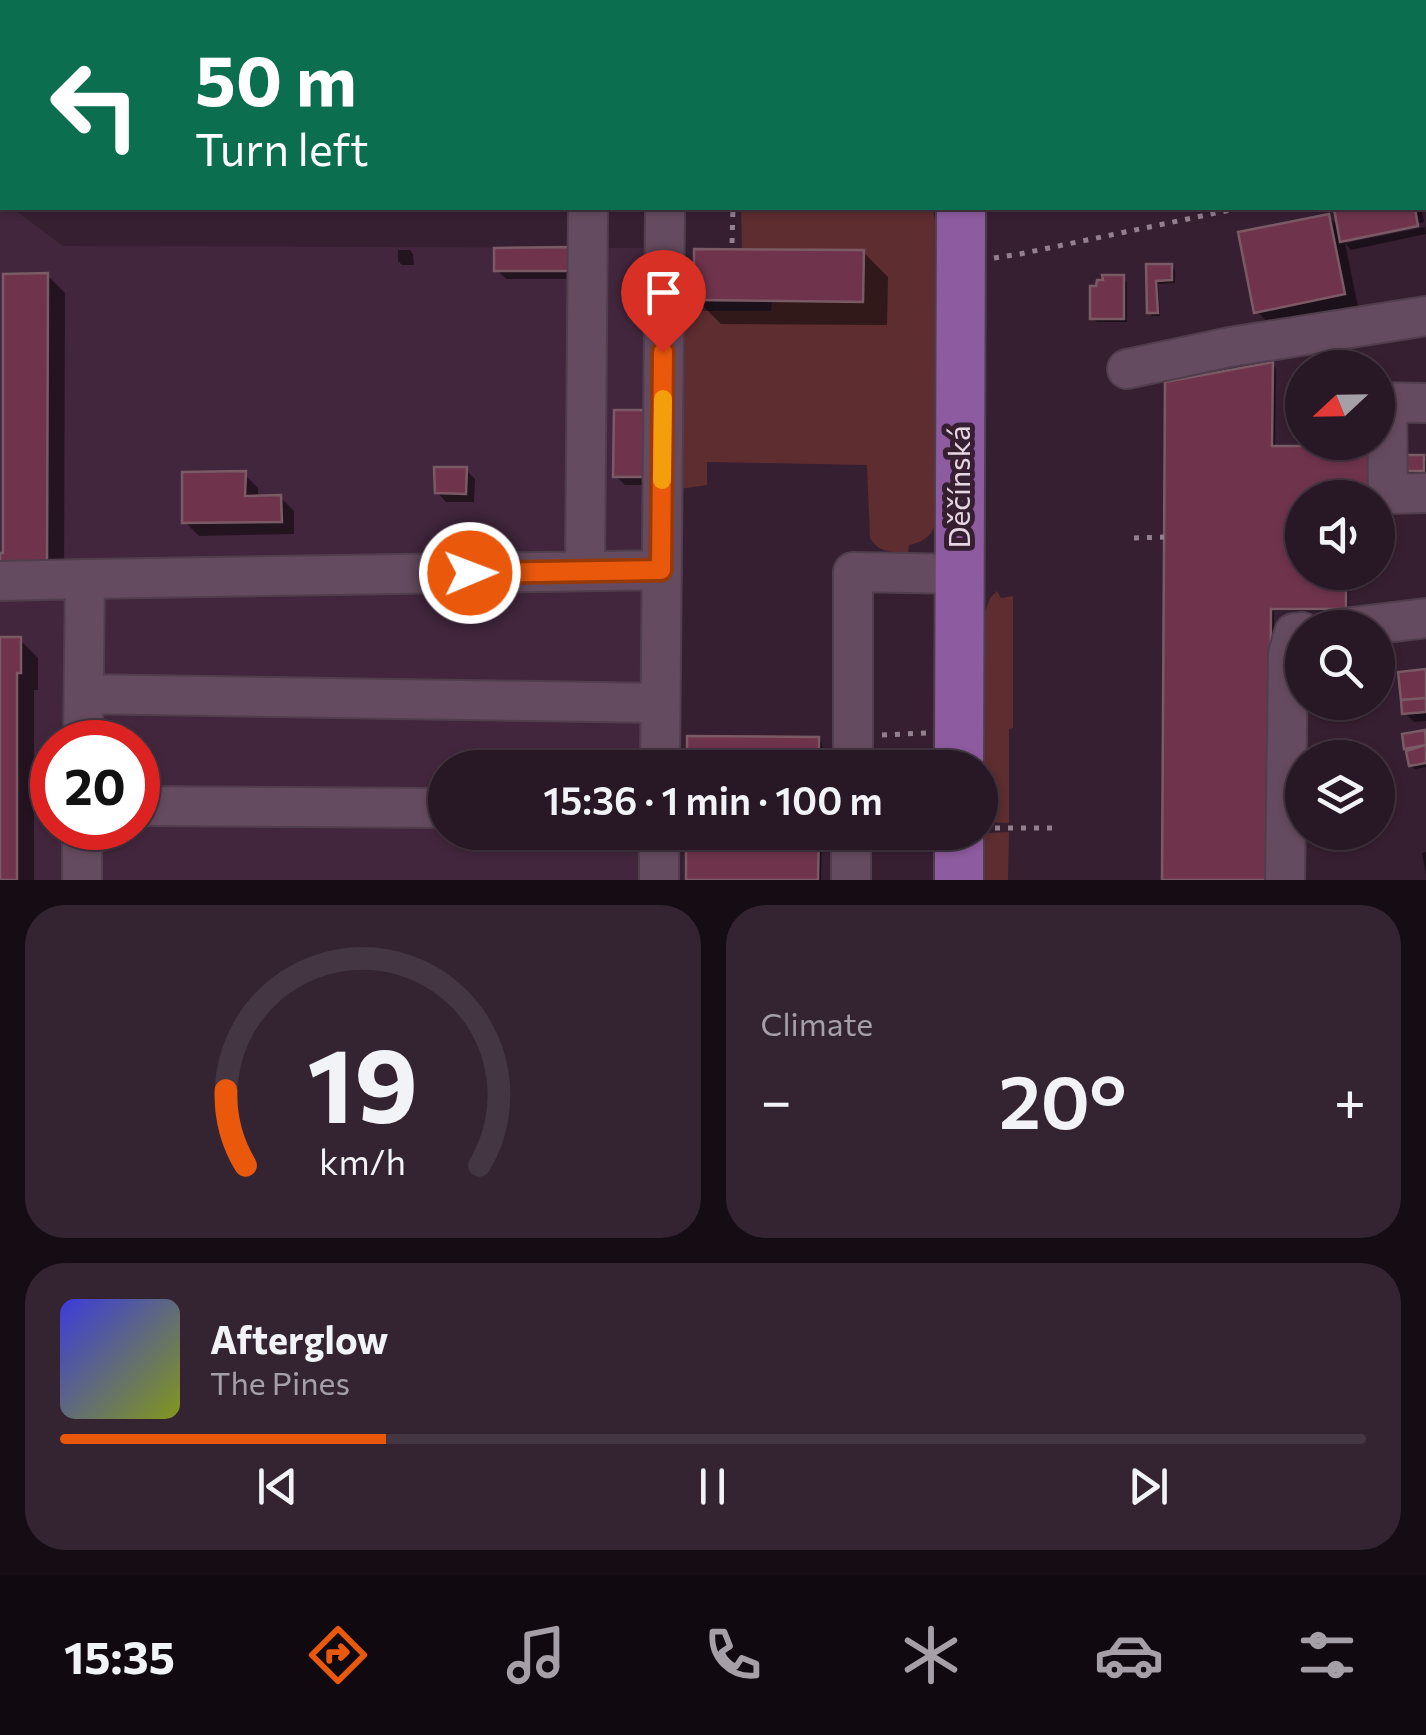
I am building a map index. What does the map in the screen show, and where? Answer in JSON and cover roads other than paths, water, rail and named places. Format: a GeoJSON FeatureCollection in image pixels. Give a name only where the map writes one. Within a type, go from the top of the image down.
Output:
{"type":"FeatureCollection","features":[{"type":"Feature","properties":{"kind":"main road","name":"Děčínská"},"geometry":{"type":"LineString","coordinates":[[949,750],[960,574],[961,210]]}},
{"type":"Feature","properties":{"kind":"main road"},"geometry":{"type":"LineString","coordinates":[[959,850],[959,880]]}},
{"type":"Feature","properties":{"kind":"lane"},"geometry":{"type":"LineString","coordinates":[[585,571],[588,210]]}},
{"type":"Feature","properties":{"kind":"lane"},"geometry":{"type":"LineString","coordinates":[[660,750],[665,210]]}},
{"type":"Feature","properties":{"kind":"lane"},"geometry":{"type":"LineString","coordinates":[[1312,350],[1426,316]]}},
{"type":"Feature","properties":{"kind":"lane"},"geometry":{"type":"LineString","coordinates":[[1128,369],[1230,347],[1289,350]]}},
{"type":"Feature","properties":{"kind":"lane"},"geometry":{"type":"LineString","coordinates":[[1395,402],[1426,403]]}},
{"type":"Feature","properties":{"kind":"lane"},"geometry":{"type":"LineString","coordinates":[[1386,460],[1388,494],[1426,493]]}},
{"type":"Feature","properties":{"kind":"lane"},"geometry":{"type":"LineString","coordinates":[[0,581],[661,570]]}},
{"type":"Feature","properties":{"kind":"lane"},"geometry":{"type":"LineString","coordinates":[[853,750],[853,572],[960,574]]}},
{"type":"Feature","properties":{"kind":"lane"},"geometry":{"type":"LineString","coordinates":[[83,720],[85,580]]}},
{"type":"Feature","properties":{"kind":"lane"},"geometry":{"type":"LineString","coordinates":[[1395,622],[1426,618]]}},
{"type":"Feature","properties":{"kind":"lane"},"geometry":{"type":"LineString","coordinates":[[84,694],[660,703]]}},
{"type":"Feature","properties":{"kind":"lane"},"geometry":{"type":"LineString","coordinates":[[1285,880],[1287,720]]}},
{"type":"Feature","properties":{"kind":"lane"},"geometry":{"type":"LineString","coordinates":[[160,806],[428,808]]}},
{"type":"Feature","properties":{"kind":"lane"},"geometry":{"type":"LineString","coordinates":[[82,850],[82,880]]}},
{"type":"Feature","properties":{"kind":"lane"},"geometry":{"type":"LineString","coordinates":[[659,850],[659,880]]}},
{"type":"Feature","properties":{"kind":"lane"},"geometry":{"type":"LineString","coordinates":[[851,880],[852,850]]}}]}
